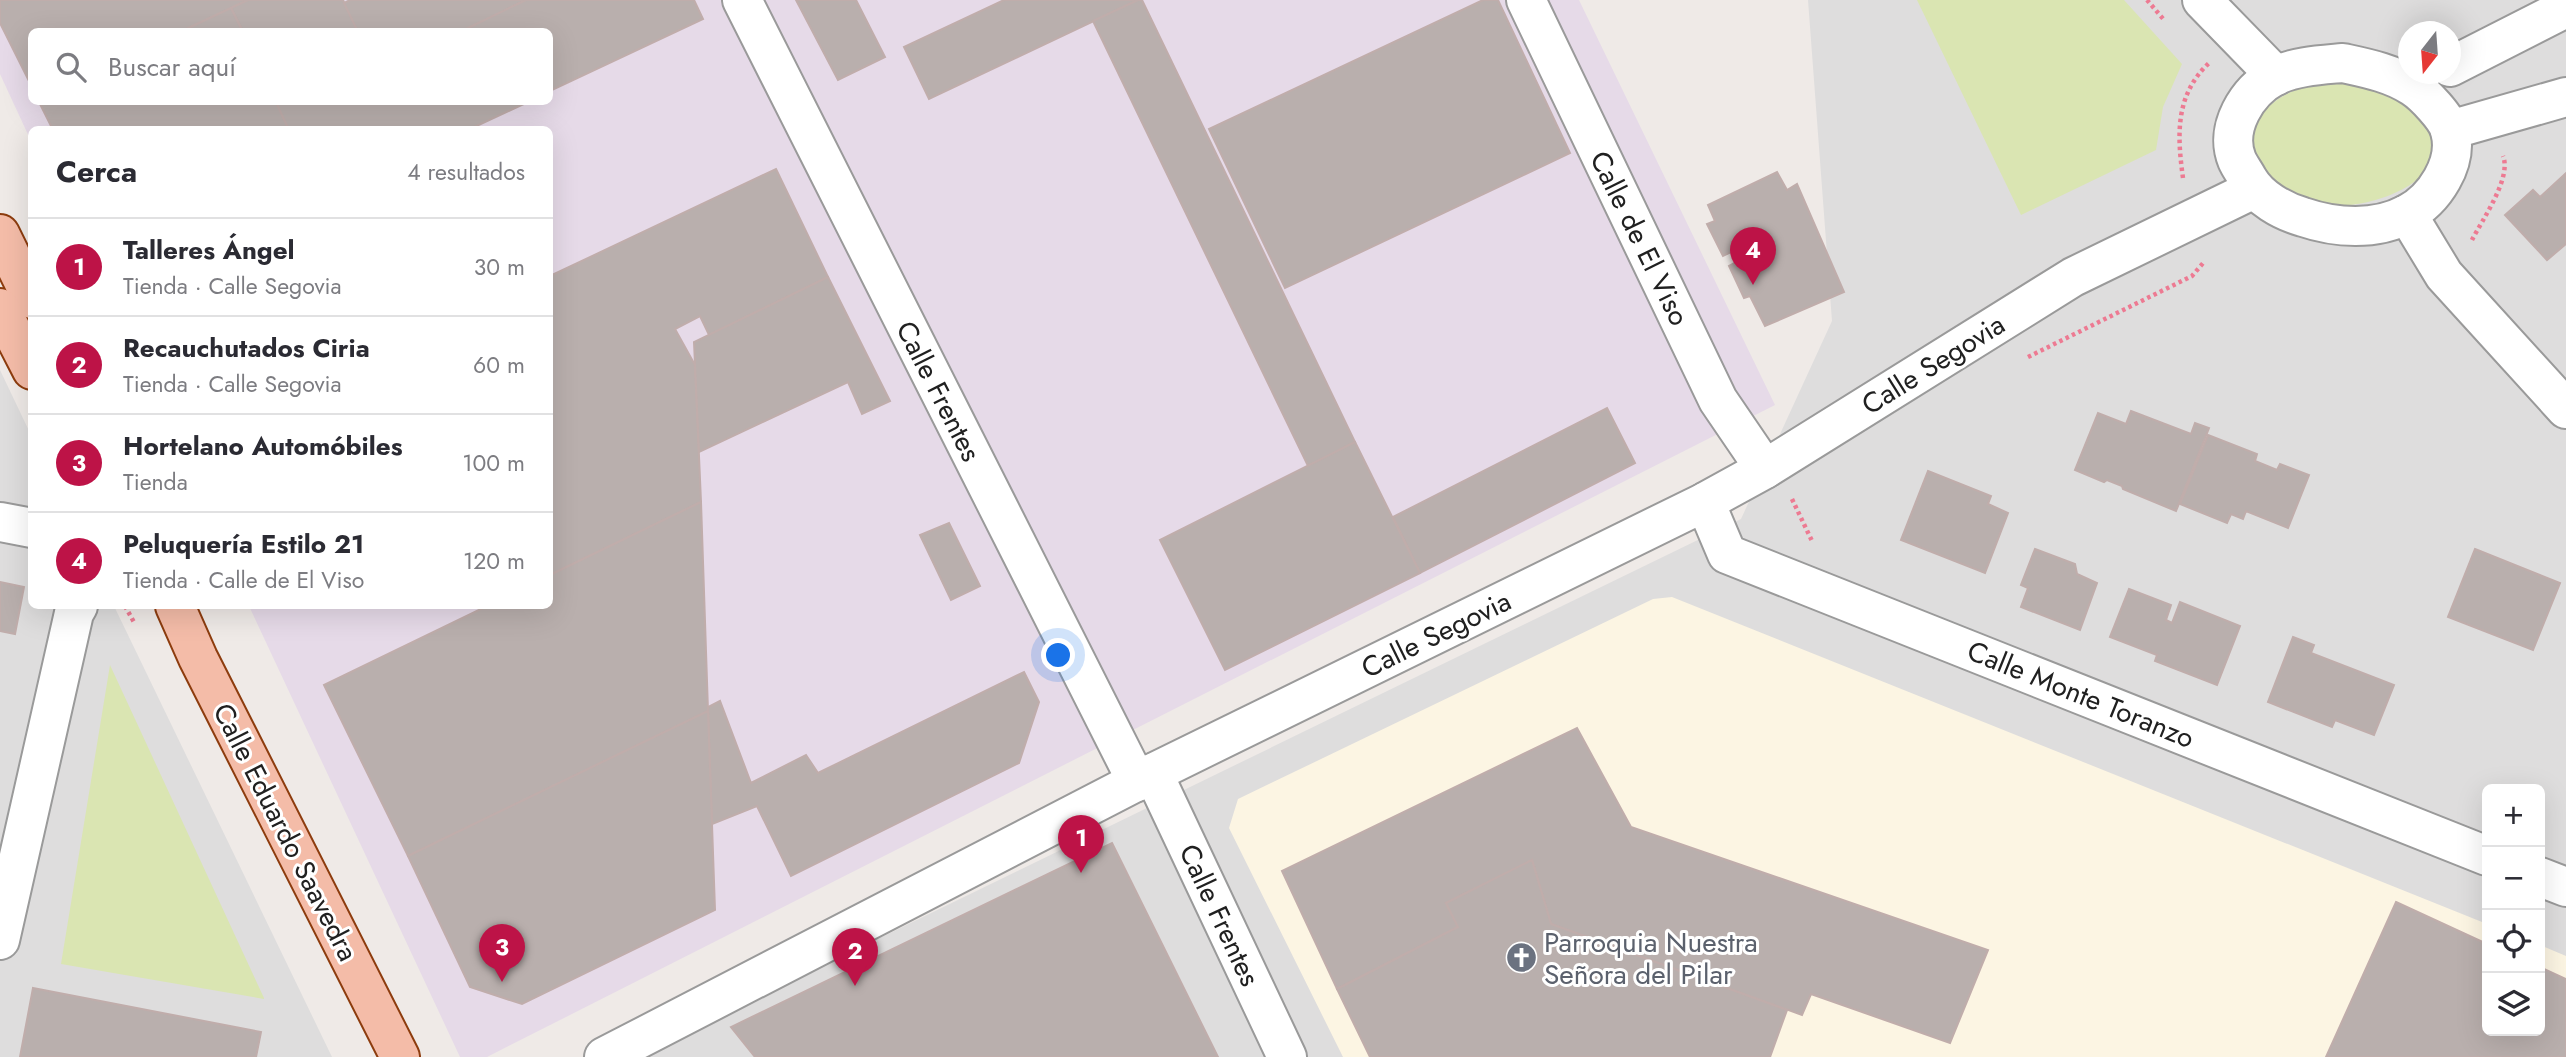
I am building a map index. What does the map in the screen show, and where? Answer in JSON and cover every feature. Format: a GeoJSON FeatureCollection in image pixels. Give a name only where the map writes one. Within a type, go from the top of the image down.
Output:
{"type":"FeatureCollection","features":[{"type":"Feature","properties":{"kind":"main road"},"geometry":{"type":"LineString","coordinates":[[0,234],[28,291]]}},
{"type":"Feature","properties":{"kind":"main road"},"geometry":{"type":"LineString","coordinates":[[0,308],[28,362]]}},
{"type":"Feature","properties":{"kind":"main road","name":"Calle Eduardo Saavedra"},"geometry":{"type":"LineString","coordinates":[[153,609],[372,1057]]}},
{"type":"Feature","properties":{"kind":"main road","name":"Calle Eduardo Saavedra"},"geometry":{"type":"LineString","coordinates":[[176,609],[198,658],[400,1057]]}},
{"type":"Feature","properties":{"kind":"street","name":"Calle Frentes"},"geometry":{"type":"LineString","coordinates":[[741,0],[1145,777],[1287,1057]]}},
{"type":"Feature","properties":{"kind":"street","name":"Calle de El Viso"},"geometry":{"type":"LineString","coordinates":[[1526,0],[1718,400],[1765,469]]}},
{"type":"Feature","properties":{"kind":"street"},"geometry":{"type":"LineString","coordinates":[[2202,0],[2276,76]]}},
{"type":"Feature","properties":{"kind":"street"},"geometry":{"type":"LineString","coordinates":[[2461,62],[2566,8]]}},
{"type":"Feature","properties":{"kind":"street"},"geometry":{"type":"LineString","coordinates":[[2398,75],[2343,63],[2304,67],[2276,76],[2250,94],[2234,125],[2236,158],[2253,189],[2285,211],[2320,223],[2356,226],[2380,224],[2407,214],[2435,192],[2451,161],[2450,130],[2430,102],[2426,84]]}},
{"type":"Feature","properties":{"kind":"street"},"geometry":{"type":"LineString","coordinates":[[2450,130],[2566,97]]}},
{"type":"Feature","properties":{"kind":"street","name":"Calle Segovia"},"geometry":{"type":"LineString","coordinates":[[604,1057],[1145,777],[1705,502],[1765,469],[2073,277],[2253,189]]}},
{"type":"Feature","properties":{"kind":"street"},"geometry":{"type":"LineString","coordinates":[[2407,214],[2444,275],[2566,409]]}},
{"type":"Feature","properties":{"kind":"street","name":"Calle Monte Toranzo"},"geometry":{"type":"LineString","coordinates":[[1705,502],[1727,554],[2482,854]]}},
{"type":"Feature","properties":{"kind":"street"},"geometry":{"type":"LineString","coordinates":[[0,522],[28,527]]}},
{"type":"Feature","properties":{"kind":"street"},"geometry":{"type":"LineString","coordinates":[[0,940],[76,609]]}},
{"type":"Feature","properties":{"kind":"street"},"geometry":{"type":"LineString","coordinates":[[2545,879],[2566,887]]}},
{"type":"Feature","properties":{"kind":"shaded area"},"geometry":{"type":"Polygon","coordinates":[[[0,0],[1579,0],[1775,405],[487,1057],[460,1057],[250,609],[553,609],[553,126],[28,126],[28,135],[0,74],[0,0]]]}},
{"type":"Feature","properties":{"kind":"shaded area"},"geometry":{"type":"Polygon","coordinates":[[[1808,0],[2566,0],[2566,1057],[635,1057],[1741,519],[1832,321],[1808,0]]]}},
{"type":"Feature","properties":{"kind":"shaded area"},"geometry":{"type":"Polygon","coordinates":[[[0,370],[28,429],[28,609],[115,609],[332,1057],[0,1057],[0,370]]]}},
{"type":"Feature","properties":{"kind":"shaded area"},"geometry":{"type":"Polygon","coordinates":[[[1672,597],[2482,922],[2482,1036],[2545,1036],[2545,947],[2566,956],[2566,1057],[1343,1057],[1229,828],[1238,799],[1653,599],[1672,597]]]}},
{"type":"Feature","properties":{"kind":"green space"},"geometry":{"type":"Polygon","coordinates":[[[1917,0],[2124,0],[2182,64],[2163,107],[2156,150],[2021,215],[1917,0]]]}},
{"type":"Feature","properties":{"kind":"green space"},"geometry":{"type":"Polygon","coordinates":[[[2339,82],[2376,88],[2396,96],[2431,128],[2436,150],[2431,165],[2420,178],[2405,188],[2369,202],[2337,205],[2295,194],[2266,177],[2251,144],[2251,133],[2262,113],[2281,98],[2302,87],[2339,82]]]}},
{"type":"Feature","properties":{"kind":"green space"},"geometry":{"type":"Polygon","coordinates":[[[110,665],[264,998],[264,999],[61,964],[110,665]]]}},
{"type":"Feature","properties":{"kind":"building"},"geometry":{"type":"Polygon","coordinates":[[[0,0],[248,0],[188,28],[28,28],[28,79],[0,23],[0,0]]]}},
{"type":"Feature","properties":{"kind":"building"},"geometry":{"type":"Polygon","coordinates":[[[248,0],[343,0],[356,28],[241,28],[231,8],[248,0]]]}},
{"type":"Feature","properties":{"kind":"building"},"geometry":{"type":"Polygon","coordinates":[[[350,0],[526,0],[468,28],[356,28],[344,3],[350,0]]]}},
{"type":"Feature","properties":{"kind":"building"},"geometry":{"type":"Polygon","coordinates":[[[526,0],[694,0],[703,19],[553,90],[553,28],[468,28],[526,0]]]}},
{"type":"Feature","properties":{"kind":"building"},"geometry":{"type":"Polygon","coordinates":[[[796,0],[856,0],[885,57],[838,80],[796,0]]]}},
{"type":"Feature","properties":{"kind":"building"},"geometry":{"type":"Polygon","coordinates":[[[1004,0],[1138,0],[929,99],[904,47],[1004,0]]]}},
{"type":"Feature","properties":{"kind":"building"},"geometry":{"type":"Polygon","coordinates":[[[1142,0],[1355,442],[1308,466],[1093,21],[1142,0]]]}},
{"type":"Feature","properties":{"kind":"building"},"geometry":{"type":"Polygon","coordinates":[[[1483,0],[1498,0],[1570,153],[1285,288],[1209,129],[1483,0]]]}},
{"type":"Feature","properties":{"kind":"building"},"geometry":{"type":"Polygon","coordinates":[[[231,8],[241,28],[188,28],[231,8]]]}},
{"type":"Feature","properties":{"kind":"building"},"geometry":{"type":"Polygon","coordinates":[[[40,105],[277,105],[287,126],[51,126],[40,105]]]}},
{"type":"Feature","properties":{"kind":"building"},"geometry":{"type":"Polygon","coordinates":[[[277,105],[522,105],[477,126],[287,126],[277,105]]]}},
{"type":"Feature","properties":{"kind":"building"},"geometry":{"type":"Polygon","coordinates":[[[776,169],[828,277],[709,335],[700,316],[675,329],[695,365],[701,502],[553,574],[553,275],[776,169]]]}},
{"type":"Feature","properties":{"kind":"building"},"geometry":{"type":"Polygon","coordinates":[[[1777,172],[1787,190],[1797,184],[1844,292],[1765,326],[1750,296],[1744,298],[1729,266],[1738,261],[1733,251],[1723,256],[1707,224],[1715,221],[1708,205],[1777,172]]]}},
{"type":"Feature","properties":{"kind":"building"},"geometry":{"type":"Polygon","coordinates":[[[2566,173],[2566,244],[2547,260],[2505,215],[2533,190],[2540,197],[2566,173]]]}},
{"type":"Feature","properties":{"kind":"building"},"geometry":{"type":"Polygon","coordinates":[[[828,277],[890,401],[862,414],[848,382],[699,452],[694,342],[828,277]]]}},
{"type":"Feature","properties":{"kind":"building"},"geometry":{"type":"Polygon","coordinates":[[[1607,408],[1635,463],[1420,573],[1393,517],[1607,408]]]}},
{"type":"Feature","properties":{"kind":"building"},"geometry":{"type":"Polygon","coordinates":[[[2131,411],[2191,434],[2195,423],[2209,428],[2176,511],[2123,489],[2122,486],[2075,470],[2098,413],[2126,424],[2131,411]]]}},
{"type":"Feature","properties":{"kind":"building"},"geometry":{"type":"Polygon","coordinates":[[[2208,435],[2257,454],[2255,461],[2277,470],[2280,464],[2309,475],[2288,528],[2246,511],[2243,519],[2231,514],[2227,523],[2180,504],[2208,435]]]}},
{"type":"Feature","properties":{"kind":"building"},"geometry":{"type":"Polygon","coordinates":[[[1355,442],[1420,573],[1225,670],[1160,540],[1355,442]]]}},
{"type":"Feature","properties":{"kind":"building"},"geometry":{"type":"Polygon","coordinates":[[[1928,471],[1991,496],[1988,504],[2008,513],[1985,573],[1901,540],[1928,471]]]}},
{"type":"Feature","properties":{"kind":"building"},"geometry":{"type":"Polygon","coordinates":[[[701,502],[708,711],[408,856],[324,685],[481,609],[553,609],[553,574],[701,502]]]}},
{"type":"Feature","properties":{"kind":"building"},"geometry":{"type":"Polygon","coordinates":[[[949,523],[980,586],[951,600],[920,535],[949,523]]]}},
{"type":"Feature","properties":{"kind":"building"},"geometry":{"type":"Polygon","coordinates":[[[2035,549],[2075,564],[2077,574],[2097,583],[2080,630],[2021,607],[2028,588],[2021,585],[2035,549]]]}},
{"type":"Feature","properties":{"kind":"building"},"geometry":{"type":"Polygon","coordinates":[[[2475,549],[2560,583],[2533,650],[2448,617],[2475,549]]]}},
{"type":"Feature","properties":{"kind":"building"},"geometry":{"type":"Polygon","coordinates":[[[0,582],[24,587],[15,634],[0,631],[0,582]]]}},
{"type":"Feature","properties":{"kind":"building"},"geometry":{"type":"Polygon","coordinates":[[[2129,589],[2171,605],[2166,620],[2172,623],[2180,602],[2240,626],[2217,685],[2155,661],[2157,655],[2110,637],[2129,589]]]}},
{"type":"Feature","properties":{"kind":"building"},"geometry":{"type":"Polygon","coordinates":[[[2293,637],[2314,645],[2311,653],[2394,685],[2374,735],[2335,720],[2332,727],[2268,702],[2293,637]]]}},
{"type":"Feature","properties":{"kind":"building"},"geometry":{"type":"Polygon","coordinates":[[[1024,672],[1039,702],[1019,763],[791,876],[757,806],[712,824],[708,707],[720,701],[751,783],[806,755],[818,773],[1024,672]]]}},
{"type":"Feature","properties":{"kind":"building"},"geometry":{"type":"Polygon","coordinates":[[[708,711],[715,910],[522,1004],[470,987],[408,856],[708,711]]]}},
{"type":"Feature","properties":{"kind":"building"},"geometry":{"type":"Polygon","coordinates":[[[1577,728],[1631,827],[1988,950],[1950,1043],[1811,994],[1802,1015],[1551,924],[1532,860],[1446,903],[1458,927],[1337,989],[1282,871],[1577,728]]]}},
{"type":"Feature","properties":{"kind":"building"},"geometry":{"type":"Polygon","coordinates":[[[1112,843],[1218,1057],[755,1057],[731,1027],[1112,843]]]}},
{"type":"Feature","properties":{"kind":"building","name":"Parroquia Nuestra Señora del Pilar"},"geometry":{"type":"Polygon","coordinates":[[[1532,860],[1551,924],[1787,1010],[1770,1057],[1370,1057],[1337,989],[1458,927],[1446,903],[1532,860]]]}},
{"type":"Feature","properties":{"kind":"building"},"geometry":{"type":"Polygon","coordinates":[[[2396,902],[2482,942],[2482,1036],[2545,1036],[2545,969],[2566,979],[2566,1057],[2326,1057],[2396,902]]]}},
{"type":"Feature","properties":{"kind":"building"},"geometry":{"type":"Polygon","coordinates":[[[33,988],[261,1032],[256,1057],[20,1057],[33,988]]]}},
{"type":"Feature","properties":{"kind":"place","name":"Peluquería Estilo 21"},"geometry":{"type":"Point","coordinates":[1753,285]}},
{"type":"Feature","properties":{"kind":"place","name":"Talleres Ángel"},"geometry":{"type":"Point","coordinates":[1081,873]}},
{"type":"Feature","properties":{"kind":"place","name":"Parroquia Nuestra Señora del Pilar"},"geometry":{"type":"Point","coordinates":[1521,958]}},
{"type":"Feature","properties":{"kind":"place","name":"Hortelano Automóbiles"},"geometry":{"type":"Point","coordinates":[502,982]}},
{"type":"Feature","properties":{"kind":"place","name":"Recauchutados Ciria"},"geometry":{"type":"Point","coordinates":[855,986]}}]}
